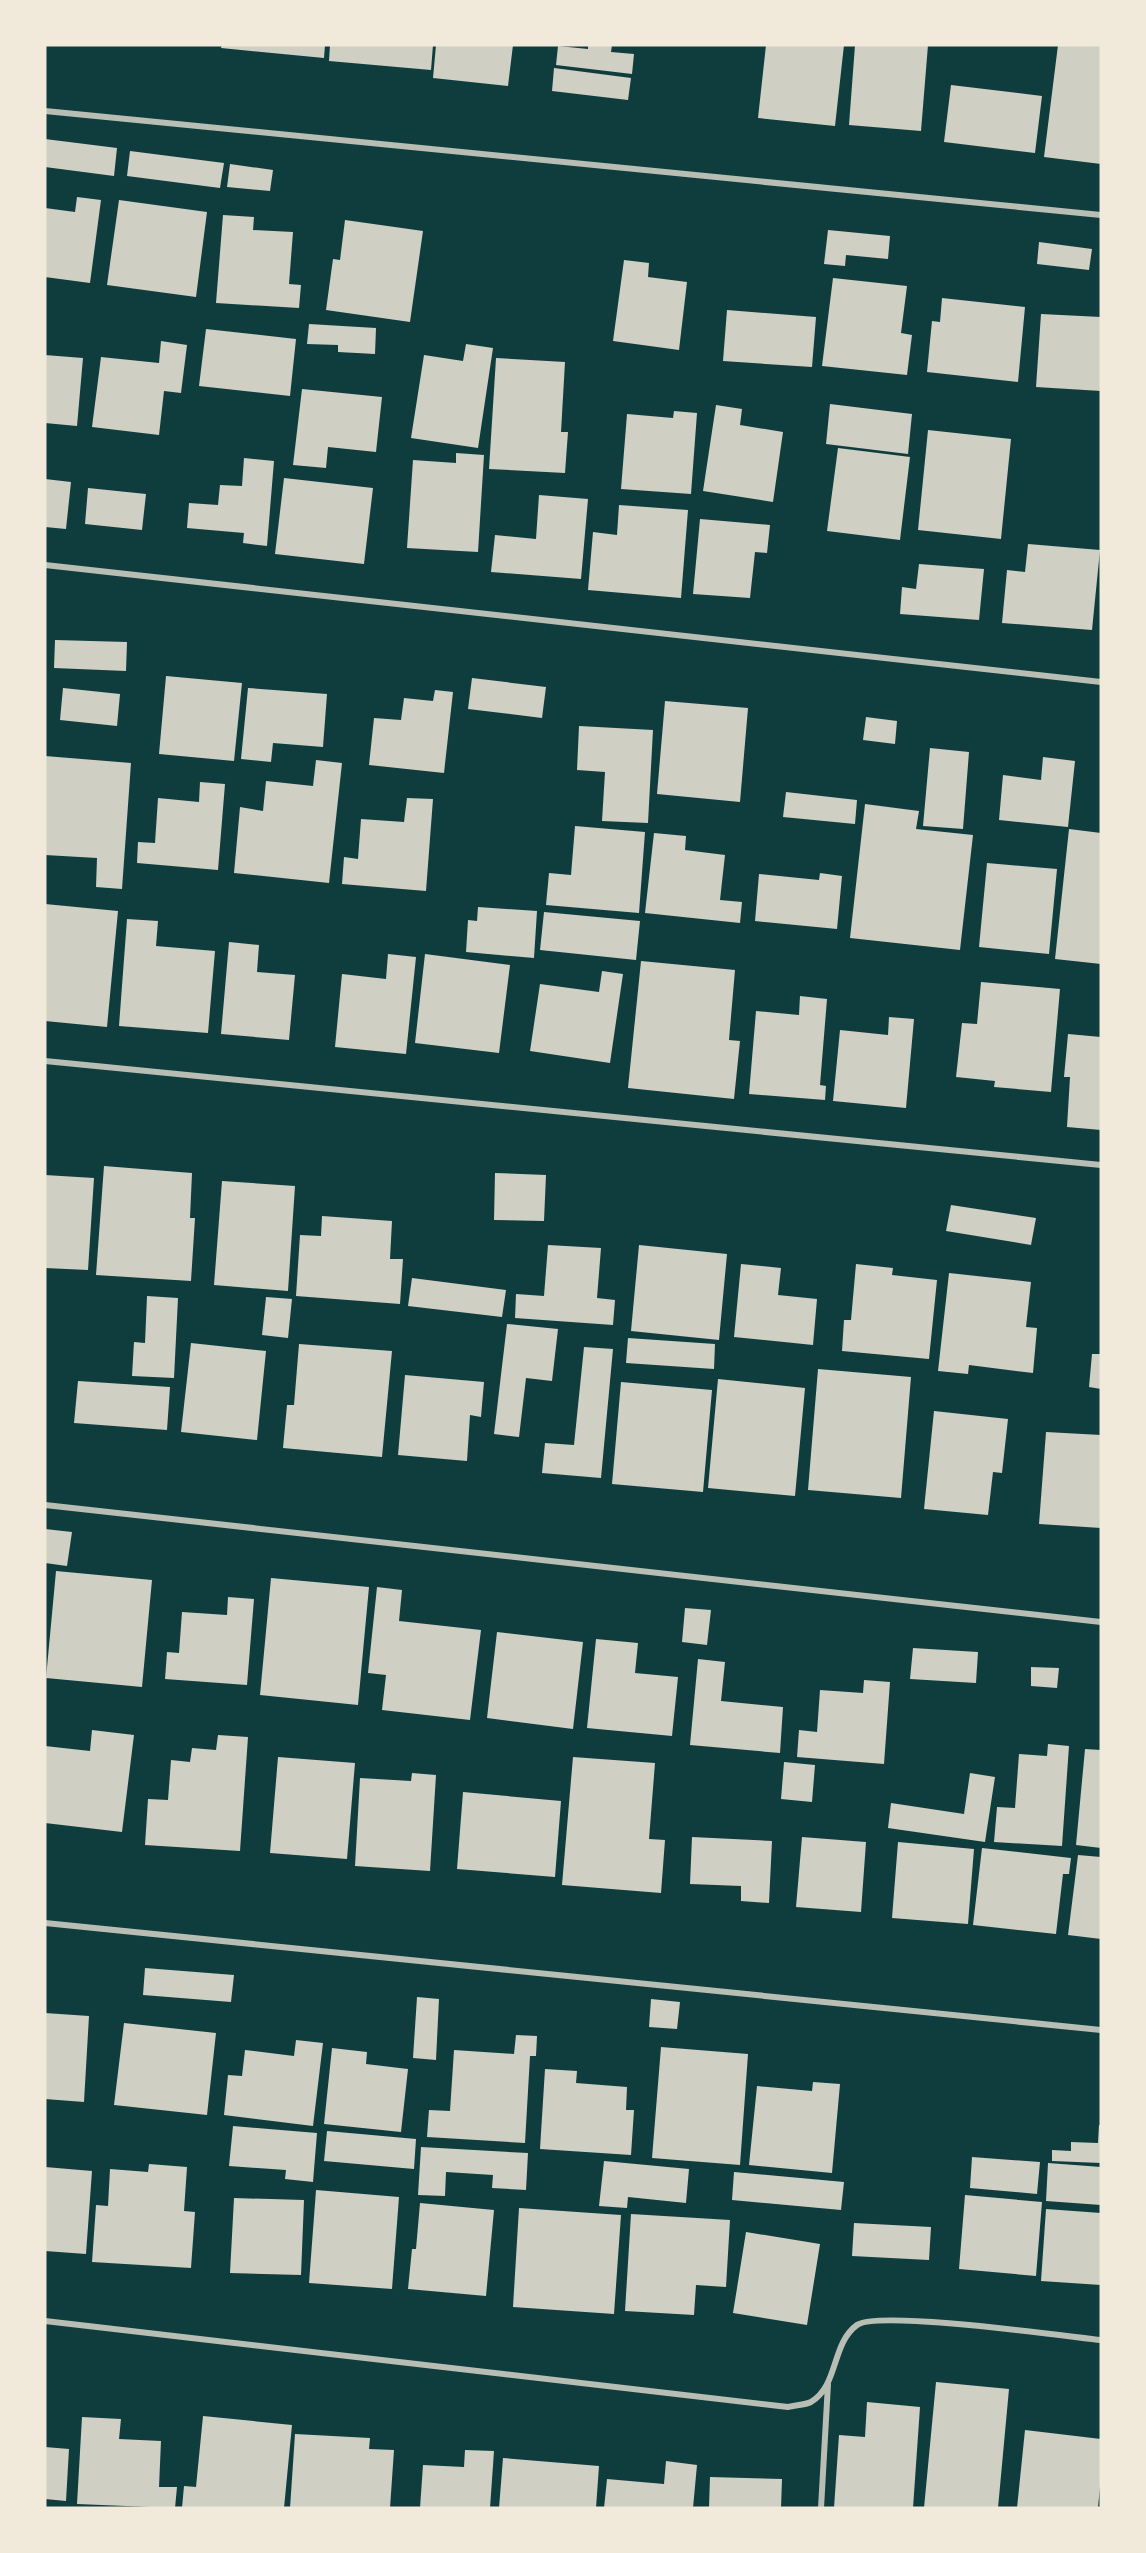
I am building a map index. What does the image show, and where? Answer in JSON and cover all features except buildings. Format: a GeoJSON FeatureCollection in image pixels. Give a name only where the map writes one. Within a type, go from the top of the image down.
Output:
{"type":"FeatureCollection","features":[{"type":"Feature","properties":{"kind":"street"},"geometry":{"type":"LineString","coordinates":[[45,111],[1101,215]]}},
{"type":"Feature","properties":{"kind":"street"},"geometry":{"type":"LineString","coordinates":[[45,565],[1101,682]]}},
{"type":"Feature","properties":{"kind":"street"},"geometry":{"type":"LineString","coordinates":[[45,1061],[1101,1165]]}},
{"type":"Feature","properties":{"kind":"street"},"geometry":{"type":"LineString","coordinates":[[45,1505],[1101,1622]]}},
{"type":"Feature","properties":{"kind":"street"},"geometry":{"type":"LineString","coordinates":[[45,1923],[1101,2030]]}},
{"type":"Feature","properties":{"kind":"street"},"geometry":{"type":"LineString","coordinates":[[821,2508],[828,2383],[844,2338],[858,2324],[880,2319],[930,2322],[1101,2340]]}},
{"type":"Feature","properties":{"kind":"street"},"geometry":{"type":"LineString","coordinates":[[45,2321],[788,2407],[810,2402],[828,2383]]}}]}
